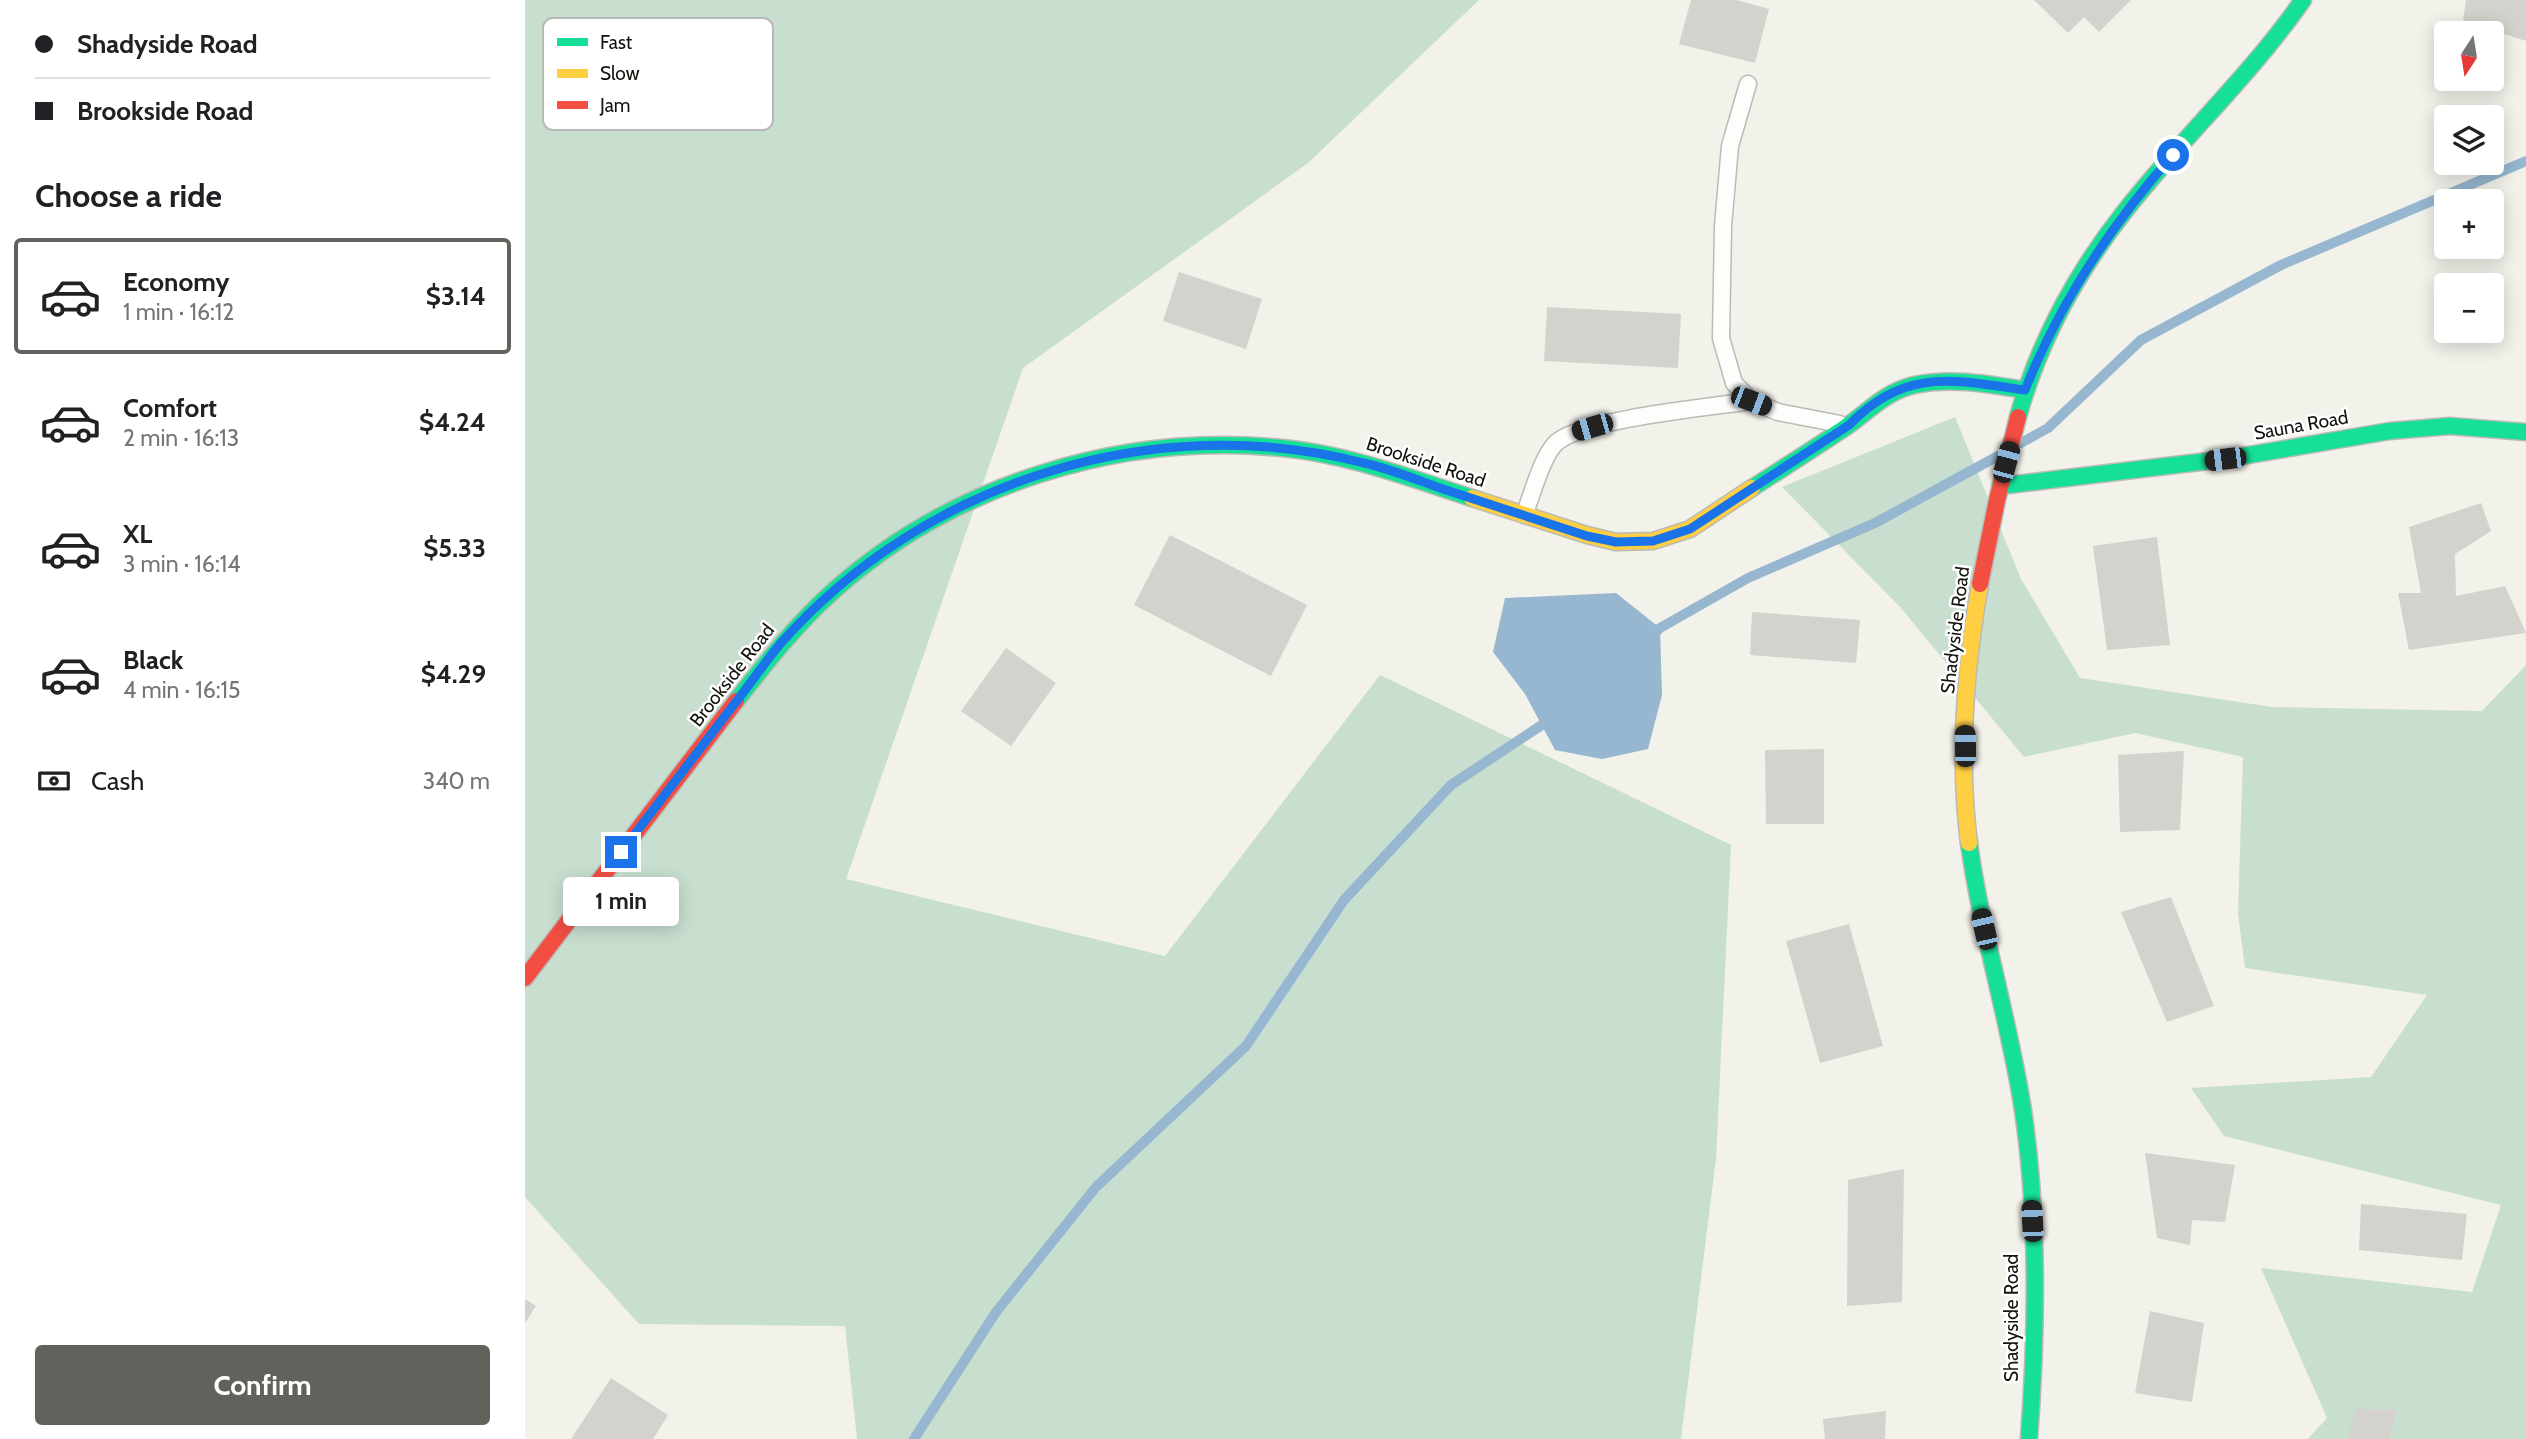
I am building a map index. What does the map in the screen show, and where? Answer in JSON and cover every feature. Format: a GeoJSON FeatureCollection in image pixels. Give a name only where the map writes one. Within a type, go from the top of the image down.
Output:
{"type":"FeatureCollection","features":[{"type":"Feature","properties":{"kind":"street","name":"Shadyside Road"},"geometry":{"type":"LineString","coordinates":[[2029,1439],[2034,1275],[2029,1168],[2018,1078],[1978,905],[1967,821],[1965,722],[1973,633],[2000,486],[2025,390],[2053,324],[2096,252],[2137,196],[2282,32],[2303,0]]}},
{"type":"Feature","properties":{"kind":"street","name":"Brookside Road"},"geometry":{"type":"LineString","coordinates":[[525,978],[781,643],[831,593],[887,549],[939,517],[1004,486],[1071,464],[1141,450],[1212,445],[1283,448],[1364,463],[1587,536],[1616,542],[1653,541],[1690,529],[1849,425],[1886,395],[1923,382],[1953,380],[2025,390]]}},
{"type":"Feature","properties":{"kind":"street","name":"Sauna Road"},"geometry":{"type":"LineString","coordinates":[[2000,486],[2225,459],[2390,430],[2450,426],[2526,432]]}},
{"type":"Feature","properties":{"kind":"lane"},"geometry":{"type":"LineString","coordinates":[[1748,83],[1730,146],[1723,226],[1721,338],[1734,383],[1751,401],[1778,412],[1849,425]]}},
{"type":"Feature","properties":{"kind":"lane"},"geometry":{"type":"LineString","coordinates":[[1524,515],[1545,460],[1556,443],[1575,432],[1609,423],[1751,401]]}},
{"type":"Feature","properties":{"kind":"green space"},"geometry":{"type":"Polygon","coordinates":[[[525,0],[1479,0],[1308,163],[1023,368],[846,879],[1165,956],[1380,675],[1731,845],[1716,1159],[1681,1439],[857,1439],[845,1326],[639,1324],[525,1197],[525,0]]]}},
{"type":"Feature","properties":{"kind":"green space"},"geometry":{"type":"Polygon","coordinates":[[[1955,417],[2021,579],[2080,678],[2272,707],[2482,711],[2526,665],[2526,1439],[2308,1439],[2327,1418],[2261,1268],[2472,1292],[2501,1205],[2224,1136],[2191,1088],[2371,1077],[2427,995],[2245,968],[2238,913],[2243,757],[2135,733],[2024,757],[1901,608],[1782,487],[1955,417]]]}},
{"type":"Feature","properties":{"kind":"water"},"geometry":{"type":"Polygon","coordinates":[[[1616,593],[1660,628],[1662,695],[1648,749],[1602,759],[1555,750],[1525,694],[1493,652],[1505,598],[1616,593]]]}},
{"type":"Feature","properties":{"kind":"building"},"geometry":{"type":"Polygon","coordinates":[[[1691,0],[1736,0],[1769,9],[1755,63],[1679,44],[1691,0]]]}},
{"type":"Feature","properties":{"kind":"building"},"geometry":{"type":"Polygon","coordinates":[[[2034,0],[2131,0],[2099,32],[2084,17],[2068,33],[2034,0]]]}},
{"type":"Feature","properties":{"kind":"building"},"geometry":{"type":"Polygon","coordinates":[[[2466,0],[2526,0],[2526,41],[2504,34],[2504,21],[2463,20],[2466,0]]]}},
{"type":"Feature","properties":{"kind":"building"},"geometry":{"type":"Polygon","coordinates":[[[1179,272],[1262,299],[1246,349],[1163,321],[1179,272]]]}},
{"type":"Feature","properties":{"kind":"building"},"geometry":{"type":"Polygon","coordinates":[[[1547,307],[1681,314],[1678,368],[1544,361],[1547,307]]]}},
{"type":"Feature","properties":{"kind":"building"},"geometry":{"type":"Polygon","coordinates":[[[2481,503],[2491,531],[2455,554],[2456,596],[2505,586],[2526,633],[2409,650],[2398,593],[2421,593],[2409,527],[2481,503]]]}},
{"type":"Feature","properties":{"kind":"building"},"geometry":{"type":"Polygon","coordinates":[[[1170,535],[1307,605],[1271,676],[1134,605],[1170,535]]]}},
{"type":"Feature","properties":{"kind":"building"},"geometry":{"type":"Polygon","coordinates":[[[2157,537],[2170,645],[2107,650],[2093,546],[2157,537]]]}},
{"type":"Feature","properties":{"kind":"building"},"geometry":{"type":"Polygon","coordinates":[[[1752,612],[1860,620],[1856,663],[1750,655],[1752,612]]]}},
{"type":"Feature","properties":{"kind":"building"},"geometry":{"type":"Polygon","coordinates":[[[1006,648],[1056,683],[1011,746],[961,711],[1006,648]]]}},
{"type":"Feature","properties":{"kind":"building"},"geometry":{"type":"Polygon","coordinates":[[[1824,749],[1824,824],[1766,824],[1765,750],[1824,749]]]}},
{"type":"Feature","properties":{"kind":"building"},"geometry":{"type":"Polygon","coordinates":[[[2184,751],[2180,830],[2120,832],[2118,755],[2184,751]]]}},
{"type":"Feature","properties":{"kind":"building"},"geometry":{"type":"Polygon","coordinates":[[[2171,897],[2214,1006],[2167,1022],[2121,912],[2171,897]]]}},
{"type":"Feature","properties":{"kind":"building"},"geometry":{"type":"Polygon","coordinates":[[[1849,924],[1883,1046],[1820,1063],[1786,941],[1849,924]]]}},
{"type":"Feature","properties":{"kind":"building"},"geometry":{"type":"Polygon","coordinates":[[[2145,1153],[2235,1165],[2225,1222],[2192,1220],[2190,1245],[2157,1238],[2145,1153]]]}},
{"type":"Feature","properties":{"kind":"building"},"geometry":{"type":"Polygon","coordinates":[[[1904,1169],[1902,1302],[1847,1306],[1848,1180],[1904,1169]]]}},
{"type":"Feature","properties":{"kind":"building"},"geometry":{"type":"Polygon","coordinates":[[[2361,1204],[2467,1214],[2462,1260],[2359,1250],[2361,1204]]]}},
{"type":"Feature","properties":{"kind":"building"},"geometry":{"type":"Polygon","coordinates":[[[525,1299],[536,1306],[525,1323],[525,1299]]]}},
{"type":"Feature","properties":{"kind":"building"},"geometry":{"type":"Polygon","coordinates":[[[2150,1311],[2204,1323],[2192,1402],[2135,1393],[2150,1311]]]}},
{"type":"Feature","properties":{"kind":"building"},"geometry":{"type":"Polygon","coordinates":[[[611,1378],[668,1415],[653,1439],[571,1439],[611,1378]]]}},
{"type":"Feature","properties":{"kind":"building"},"geometry":{"type":"Polygon","coordinates":[[[2356,1409],[2397,1410],[2389,1439],[2348,1439],[2356,1409]]]}},
{"type":"Feature","properties":{"kind":"building"},"geometry":{"type":"Polygon","coordinates":[[[1886,1411],[1885,1439],[1825,1439],[1823,1419],[1886,1411]]]}},
{"type":"Feature","properties":{"kind":"waterway"},"geometry":{"type":"LineString","coordinates":[[2021,443],[2048,428],[2141,340],[2281,265],[2526,161]]}},
{"type":"Feature","properties":{"kind":"waterway"},"geometry":{"type":"LineString","coordinates":[[1650,637],[1660,628],[1748,578],[1875,523],[1998,456]]}},
{"type":"Feature","properties":{"kind":"waterway"},"geometry":{"type":"LineString","coordinates":[[914,1439],[996,1312],[1096,1187],[1246,1046],[1344,900],[1451,785],[1551,719]]}},
{"type":"Feature","properties":{"kind":"traffic: fast"},"geometry":{"type":"LineString","coordinates":[[2018,417],[2037,361],[2061,308],[2107,234],[2147,184],[2261,55],[2303,0]]}},
{"type":"Feature","properties":{"kind":"traffic: fast"},"geometry":{"type":"LineString","coordinates":[[1752,488],[1846,427],[1886,397],[1904,388],[1956,381],[2025,390]]}},
{"type":"Feature","properties":{"kind":"traffic: fast"},"geometry":{"type":"LineString","coordinates":[[2000,486],[2225,459],[2390,431],[2450,426],[2526,432]]}},
{"type":"Feature","properties":{"kind":"traffic: fast"},"geometry":{"type":"LineString","coordinates":[[736,701],[805,619],[830,594],[878,555],[929,523],[983,495],[1041,474],[1100,458],[1160,449],[1221,445],[1282,448],[1354,461],[1472,498]]}},
{"type":"Feature","properties":{"kind":"traffic: fast"},"geometry":{"type":"LineString","coordinates":[[1969,843],[1980,909],[2016,1071],[2028,1145],[2035,1271],[2029,1439]]}},
{"type":"Feature","properties":{"kind":"traffic: slow"},"geometry":{"type":"LineString","coordinates":[[1472,498],[1616,542],[1653,541],[1690,529],[1752,488]]}},
{"type":"Feature","properties":{"kind":"traffic: slow"},"geometry":{"type":"LineString","coordinates":[[1969,843],[1964,778],[1965,713],[1970,648],[1980,584]]}},
{"type":"Feature","properties":{"kind":"traffic: jam"},"geometry":{"type":"LineString","coordinates":[[1980,584],[2018,417]]}},
{"type":"Feature","properties":{"kind":"traffic: jam"},"geometry":{"type":"LineString","coordinates":[[525,978],[736,701]]}},
{"type":"Feature","properties":{"kind":"route"},"geometry":{"type":"LineString","coordinates":[[621,852],[781,643],[831,593],[887,549],[939,517],[1004,486],[1071,464],[1141,450],[1212,445],[1283,448],[1364,463],[1587,536],[1616,542],[1653,541],[1690,529],[1849,425],[1886,395],[1923,382],[1953,380],[2025,390],[2041,349],[2070,293],[2120,218],[2173,155]]}}]}
